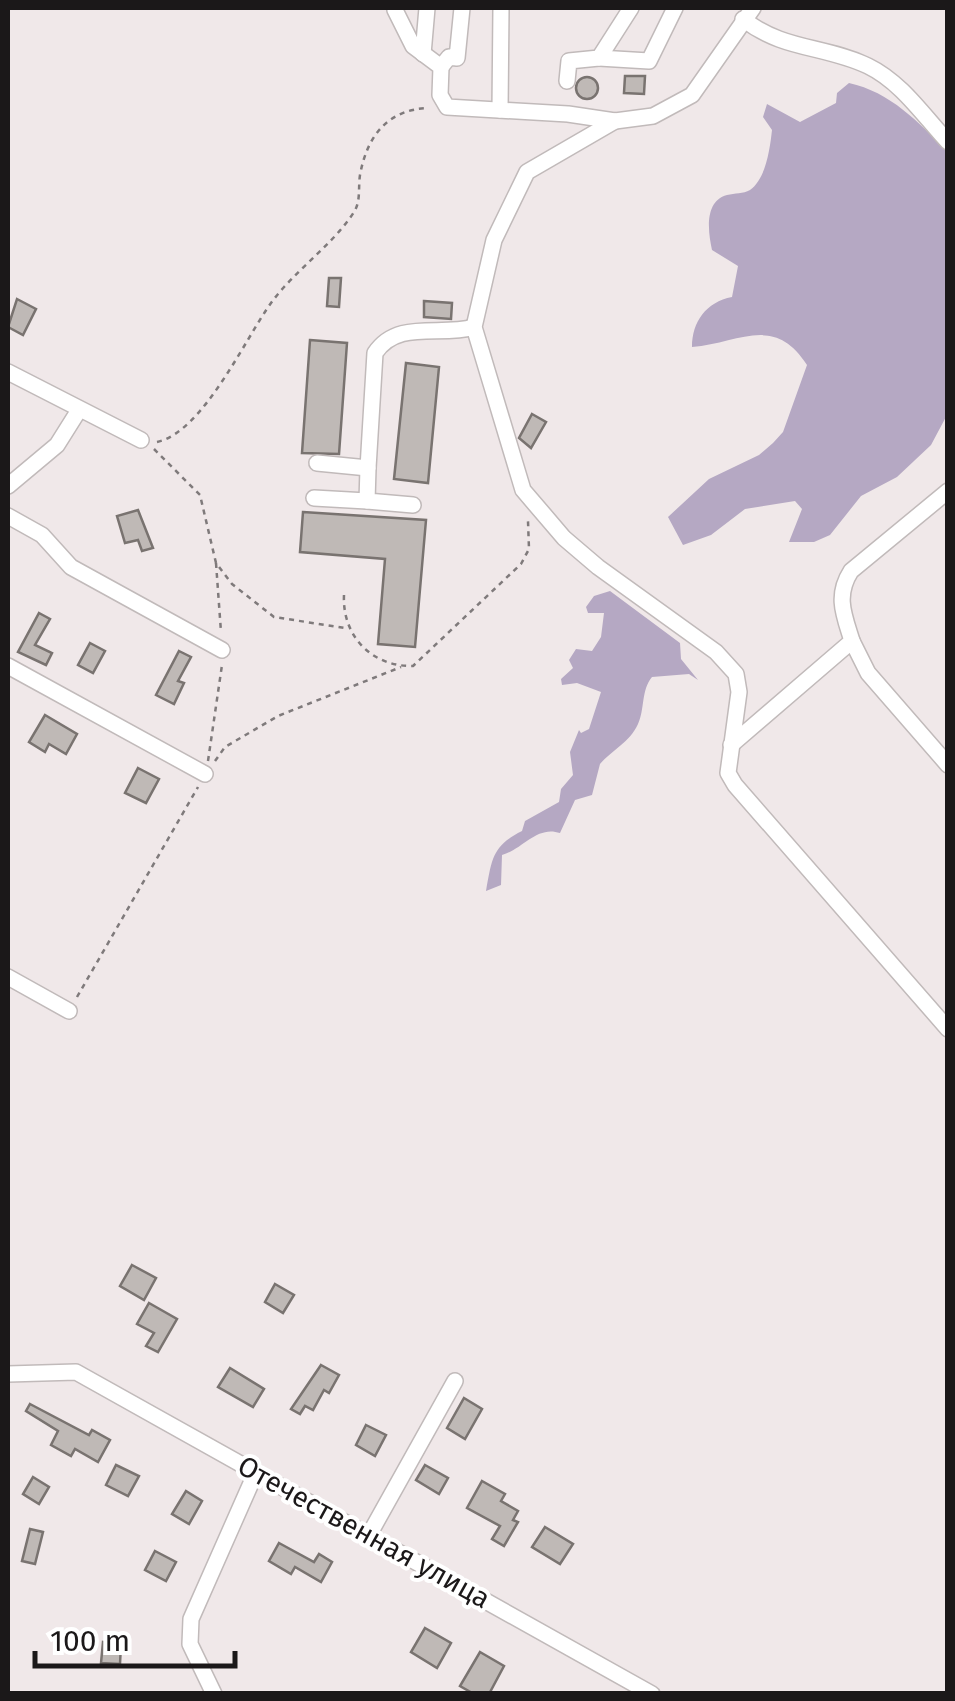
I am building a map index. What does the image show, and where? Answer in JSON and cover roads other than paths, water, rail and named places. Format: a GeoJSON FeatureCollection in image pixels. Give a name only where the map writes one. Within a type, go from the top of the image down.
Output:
{"type":"FeatureCollection","features":[{"type":"Feature","properties":{"kind":"street"},"geometry":{"type":"LineString","coordinates":[[423,54],[427,8]]}},
{"type":"Feature","properties":{"kind":"street"},"geometry":{"type":"LineString","coordinates":[[462,8],[457,58],[449,57],[441,67],[440,95],[446,107],[635,121],[679,105],[704,80],[748,13],[767,38],[866,65],[892,80],[948,142]]}},
{"type":"Feature","properties":{"kind":"street"},"geometry":{"type":"LineString","coordinates":[[500,110],[501,8]]}},
{"type":"Feature","properties":{"kind":"street"},"geometry":{"type":"LineString","coordinates":[[599,58],[631,8]]}},
{"type":"Feature","properties":{"kind":"street"},"geometry":{"type":"LineString","coordinates":[[567,81],[570,62],[599,58],[649,60],[674,8]]}},
{"type":"Feature","properties":{"kind":"street"},"geometry":{"type":"LineString","coordinates":[[395,10],[412,46],[441,67]]}},
{"type":"Feature","properties":{"kind":"street"},"geometry":{"type":"LineString","coordinates":[[616,122],[527,172],[494,240],[474,327],[523,490],[586,558],[716,652],[736,674],[740,692],[728,773],[735,786],[948,1028]]}},
{"type":"Feature","properties":{"kind":"street"},"geometry":{"type":"LineString","coordinates":[[367,501],[375,353],[384,340],[398,333],[458,332],[474,327]]}},
{"type":"Feature","properties":{"kind":"street"},"geometry":{"type":"LineString","coordinates":[[8,372],[141,440]]}},
{"type":"Feature","properties":{"kind":"street"},"geometry":{"type":"LineString","coordinates":[[8,486],[57,445],[79,410]]}},
{"type":"Feature","properties":{"kind":"street"},"geometry":{"type":"LineString","coordinates":[[318,463],[368,468]]}},
{"type":"Feature","properties":{"kind":"street"},"geometry":{"type":"LineString","coordinates":[[946,496],[851,571],[841,586],[841,603],[852,641],[868,673],[948,765]]}},
{"type":"Feature","properties":{"kind":"street"},"geometry":{"type":"LineString","coordinates":[[314,498],[412,505]]}},
{"type":"Feature","properties":{"kind":"street"},"geometry":{"type":"LineString","coordinates":[[8,516],[42,534],[71,567],[222,650]]}},
{"type":"Feature","properties":{"kind":"street"},"geometry":{"type":"LineString","coordinates":[[731,745],[852,641]]}},
{"type":"Feature","properties":{"kind":"street"},"geometry":{"type":"LineString","coordinates":[[8,666],[205,774]]}},
{"type":"Feature","properties":{"kind":"street"},"geometry":{"type":"LineString","coordinates":[[8,977],[69,1011]]}},
{"type":"Feature","properties":{"kind":"street","name":"Отечественная улица"},"geometry":{"type":"LineString","coordinates":[[8,1374],[76,1372],[652,1694]]}},
{"type":"Feature","properties":{"kind":"street"},"geometry":{"type":"LineString","coordinates":[[369,1535],[455,1381]]}},
{"type":"Feature","properties":{"kind":"street"},"geometry":{"type":"LineString","coordinates":[[214,1694],[190,1644],[190,1619],[256,1472]]}},
{"type":"Feature","properties":{"kind":"street"},"geometry":{"type":"LineString","coordinates":[[612,1694],[624,1678]]}}]}
